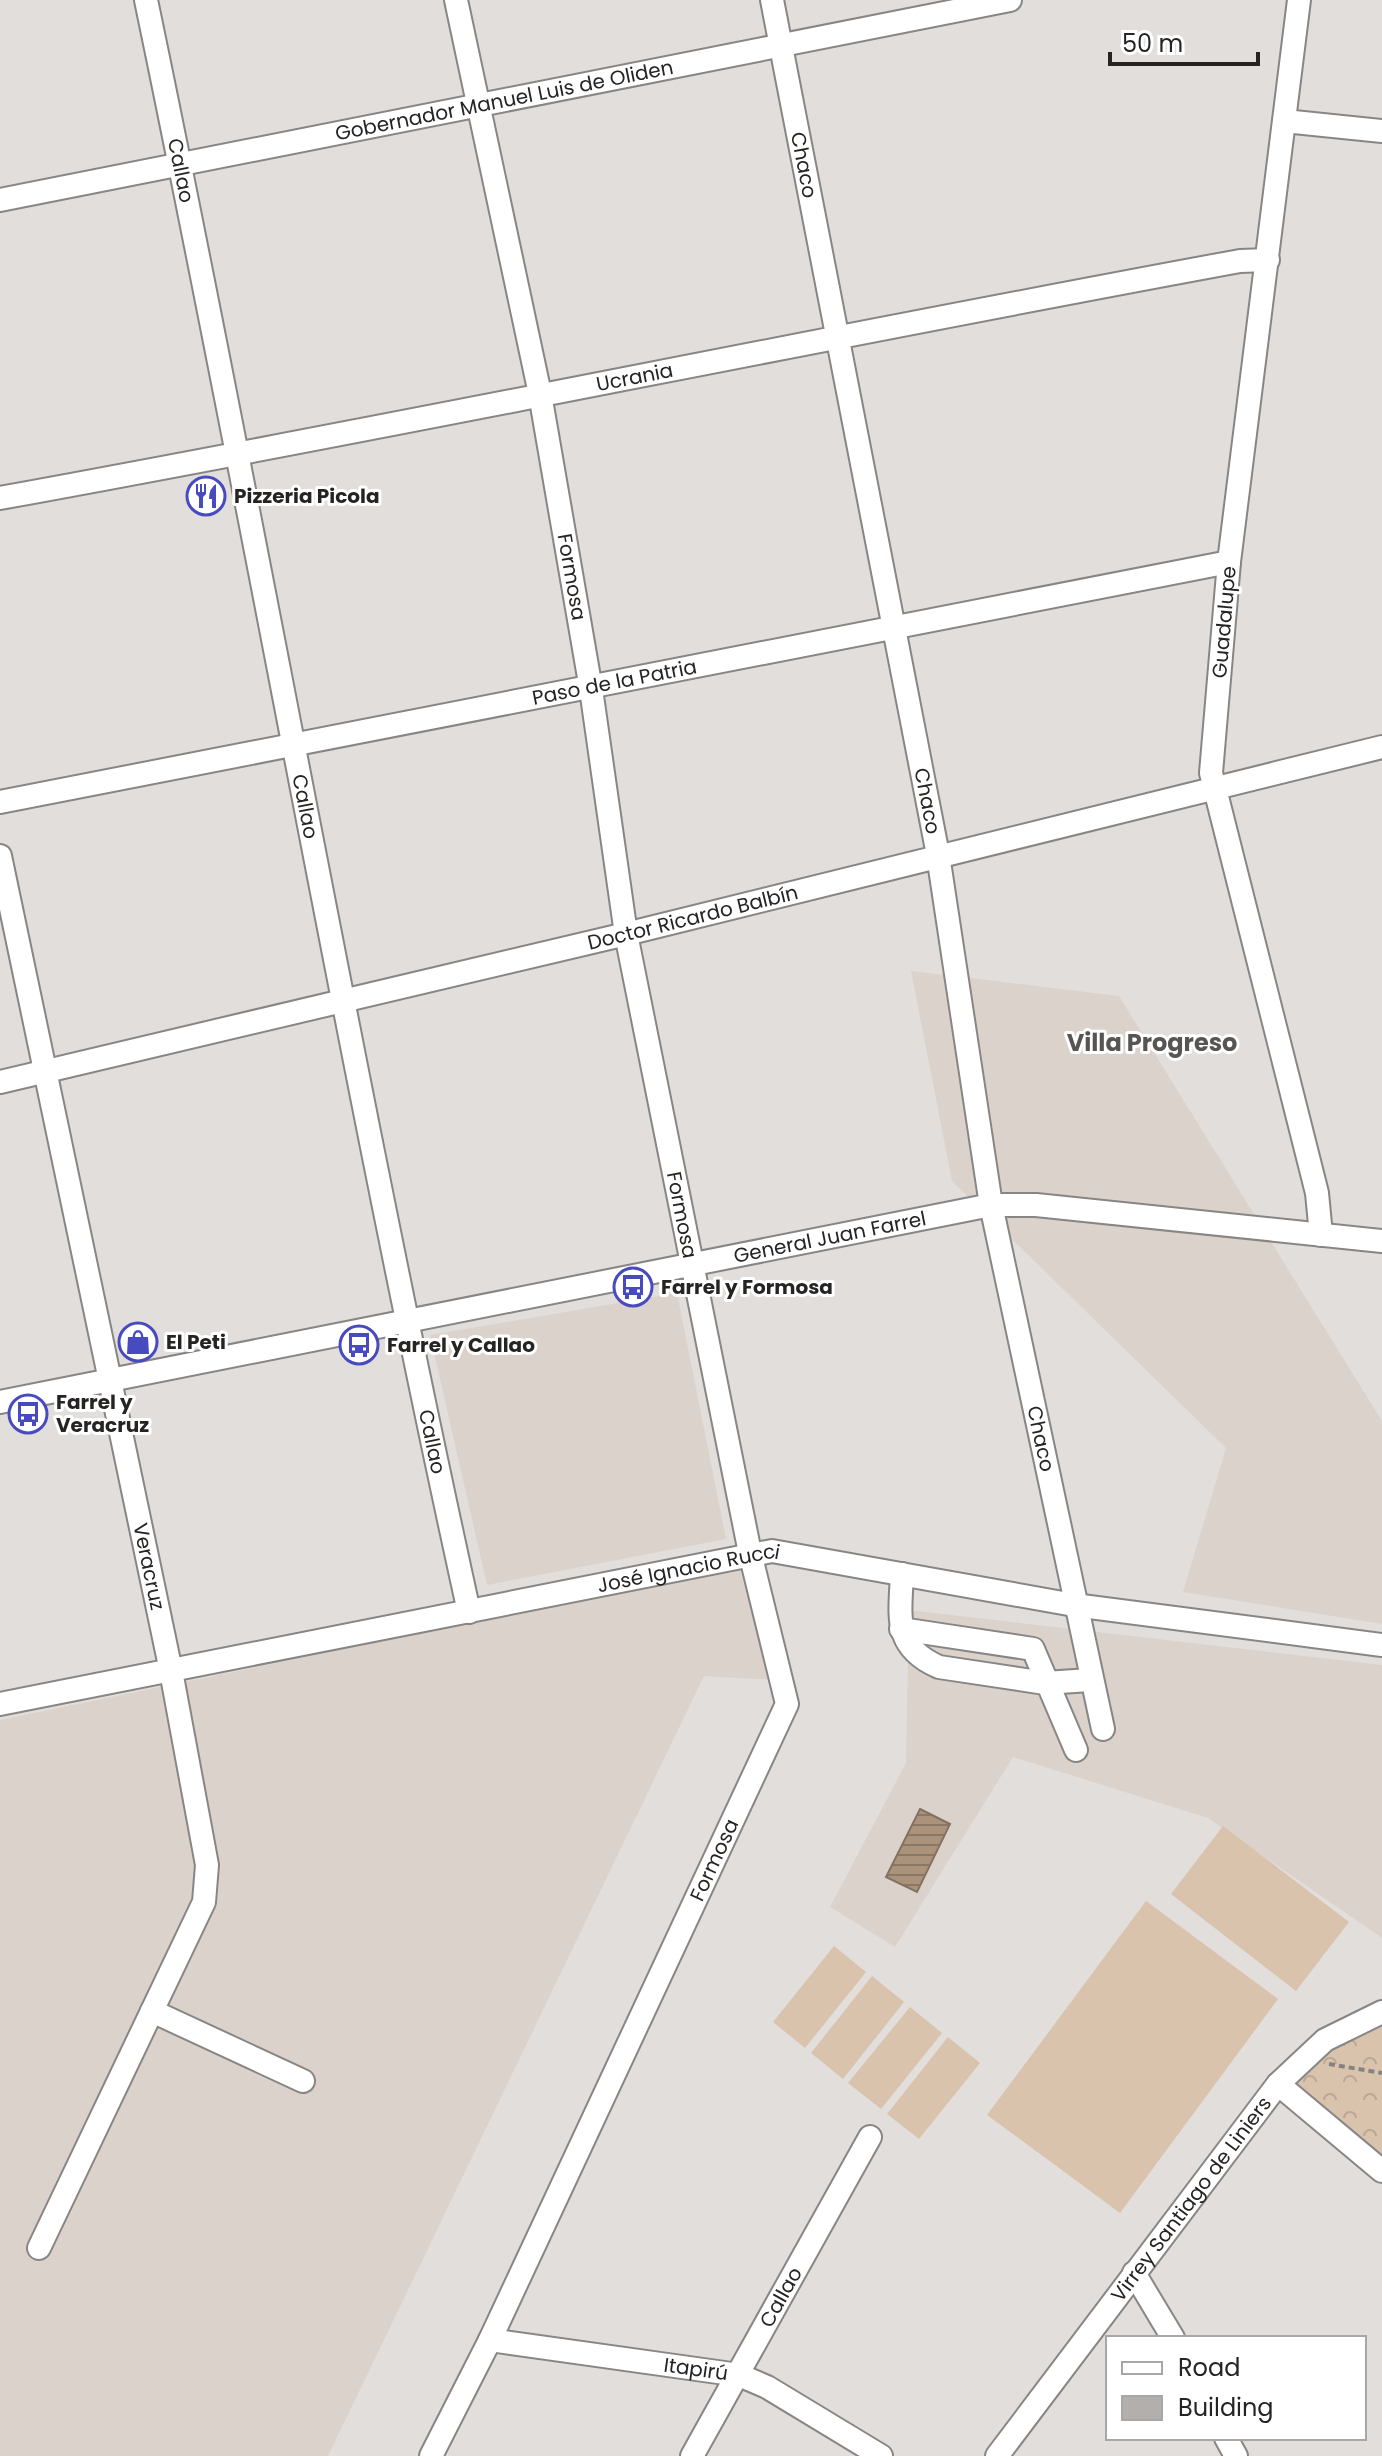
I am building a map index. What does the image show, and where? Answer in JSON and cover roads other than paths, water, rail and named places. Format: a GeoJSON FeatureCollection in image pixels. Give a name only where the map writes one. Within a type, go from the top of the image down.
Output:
{"type":"FeatureCollection","features":[{"type":"Feature","properties":{"kind":"street","name":"Callao"},"geometry":{"type":"LineString","coordinates":[[146,0],[239,455],[291,744],[405,1322],[469,1612]]}},
{"type":"Feature","properties":{"kind":"street","name":"Formosa"},"geometry":{"type":"LineString","coordinates":[[431,2456],[490,2340],[785,1710],[785,1693],[750,1553],[626,934],[591,689],[540,394],[476,108],[456,0]]}},
{"type":"Feature","properties":{"kind":"street","name":"Chaco"},"geometry":{"type":"LineString","coordinates":[[772,0],[938,855],[991,1205],[1090,1680],[1103,1729]]}},
{"type":"Feature","properties":{"kind":"street","name":"Gobernador Manuel Luis de Oliden"},"geometry":{"type":"LineString","coordinates":[[0,200],[1010,0]]}},
{"type":"Feature","properties":{"kind":"street","name":"Guadalupe"},"geometry":{"type":"LineString","coordinates":[[1299,0],[1229,562],[1211,759],[1214,790],[1317,1193],[1321,1235]]}},
{"type":"Feature","properties":{"kind":"street"},"geometry":{"type":"LineString","coordinates":[[1284,121],[1382,131]]}},
{"type":"Feature","properties":{"kind":"street","name":"Ucrania"},"geometry":{"type":"LineString","coordinates":[[0,498],[239,455],[836,335],[1240,261],[1268,260]]}},
{"type":"Feature","properties":{"kind":"street","name":"Paso de la Patria"},"geometry":{"type":"LineString","coordinates":[[0,802],[1229,562]]}},
{"type":"Feature","properties":{"kind":"street","name":"Doctor Ricardo Balbín"},"geometry":{"type":"LineString","coordinates":[[0,1082],[626,934],[1382,747]]}},
{"type":"Feature","properties":{"kind":"street","name":"Veracruz"},"geometry":{"type":"LineString","coordinates":[[0,856],[171,1671],[208,1886],[204,1902],[39,2248]]}},
{"type":"Feature","properties":{"kind":"street","name":"General Juan Farrel"},"geometry":{"type":"LineString","coordinates":[[0,1402],[991,1205],[1036,1205],[1382,1241]]}},
{"type":"Feature","properties":{"kind":"street","name":"José Ignacio Rucci"},"geometry":{"type":"LineString","coordinates":[[0,1704],[772,1551],[1074,1605],[1382,1645]]}},
{"type":"Feature","properties":{"kind":"street"},"geometry":{"type":"LineString","coordinates":[[902,1574],[901,1629],[914,1652],[939,1667],[1045,1683],[1090,1680]]}},
{"type":"Feature","properties":{"kind":"street"},"geometry":{"type":"LineString","coordinates":[[901,1629],[1033,1649],[1076,1750]]}},
{"type":"Feature","properties":{"kind":"street"},"geometry":{"type":"LineString","coordinates":[[152,2011],[303,2081]]}},
{"type":"Feature","properties":{"kind":"street","name":"Virrey Santiago de Liniers"},"geometry":{"type":"LineString","coordinates":[[997,2456],[1278,2084],[1325,2040],[1382,2012]]}},
{"type":"Feature","properties":{"kind":"street"},"geometry":{"type":"LineString","coordinates":[[1278,2084],[1382,2171]]}},
{"type":"Feature","properties":{"kind":"street","name":"Callao"},"geometry":{"type":"LineString","coordinates":[[692,2456],[870,2137]]}},
{"type":"Feature","properties":{"kind":"street"},"geometry":{"type":"LineString","coordinates":[[1134,2273],[1172,2336]]}},
{"type":"Feature","properties":{"kind":"street","name":"Itapirú"},"geometry":{"type":"LineString","coordinates":[[490,2340],[739,2375],[767,2387],[881,2456]]}},
{"type":"Feature","properties":{"kind":"place","name":"Pizzeria Picola"},"geometry":{"type":"Point","coordinates":[206,496]}},
{"type":"Feature","properties":{"kind":"place","name":"Farrel y Formosa"},"geometry":{"type":"Point","coordinates":[633,1287]}},
{"type":"Feature","properties":{"kind":"place","name":"El Peti"},"geometry":{"type":"Point","coordinates":[138,1342]}},
{"type":"Feature","properties":{"kind":"place","name":"Farrel y Callao"},"geometry":{"type":"Point","coordinates":[359,1345]}},
{"type":"Feature","properties":{"kind":"place","name":"Farrel y Veracruz"},"geometry":{"type":"Point","coordinates":[28,1414]}},
{"type":"Feature","properties":{"kind":"district","name":"Villa Progreso"},"geometry":{"type":"Point","coordinates":[1152,1043]}}]}
